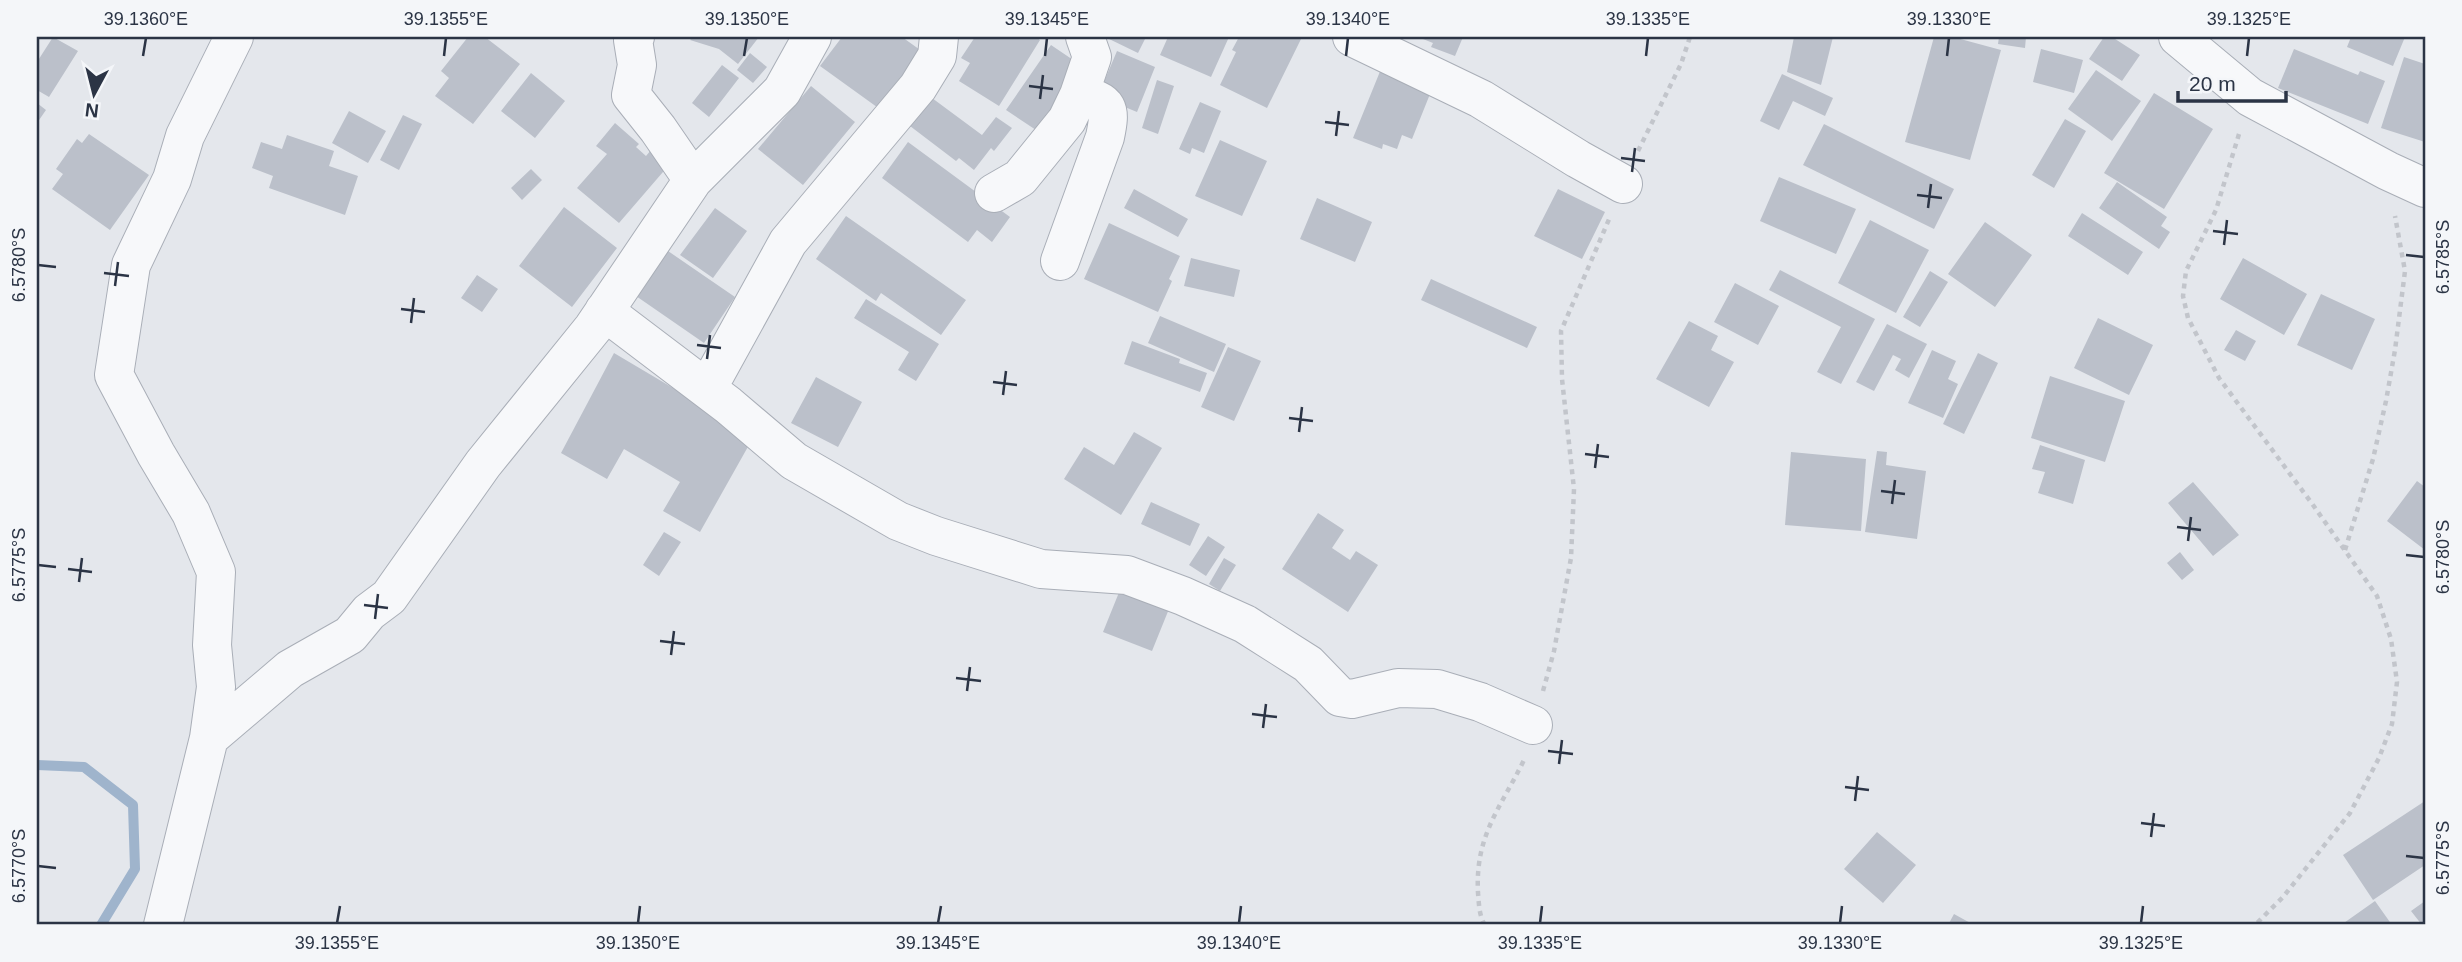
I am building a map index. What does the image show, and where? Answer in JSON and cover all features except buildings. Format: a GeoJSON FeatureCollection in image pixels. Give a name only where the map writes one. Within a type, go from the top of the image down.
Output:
{"type":"FeatureCollection","features":[{"type":"Feature","properties":{"kind":"street"},"geometry":{"type":"LineString","coordinates":[[163,925],[209,738],[216,687],[212,645],[216,572],[191,513],[114,375],[131,265],[172,179],[185,136],[234,37]]}},
{"type":"Feature","properties":{"kind":"street"},"geometry":{"type":"LineString","coordinates":[[635,37],[637,65],[631,94],[693,180]]}},
{"type":"Feature","properties":{"kind":"street"},"geometry":{"type":"LineString","coordinates":[[209,738],[290,669],[350,635],[369,612],[389,597],[483,464],[604,311],[693,180],[782,91],[812,37]]}},
{"type":"Feature","properties":{"kind":"street"},"geometry":{"type":"LineString","coordinates":[[707,389],[788,242],[918,87],[937,56],[939,37]]}},
{"type":"Feature","properties":{"kind":"street"},"geometry":{"type":"LineString","coordinates":[[994,193],[1020,178],[1067,120],[1079,96],[1092,57],[1085,37]]}},
{"type":"Feature","properties":{"kind":"street"},"geometry":{"type":"LineString","coordinates":[[1352,37],[1481,99],[1577,159],[1623,184]]}},
{"type":"Feature","properties":{"kind":"street"},"geometry":{"type":"LineString","coordinates":[[2178,37],[2250,97],[2425,188]]}},
{"type":"Feature","properties":{"kind":"street"},"geometry":{"type":"LineString","coordinates":[[1060,261],[1101,149],[1109,117],[1099,99],[1079,96]]}},
{"type":"Feature","properties":{"kind":"street"},"geometry":{"type":"LineString","coordinates":[[604,311],[707,389],[794,461],[898,521],[936,536],[1041,569],[1127,575],[1183,596],[1244,624],[1308,664],[1340,697],[1352,699],[1398,688],[1437,689],[1480,702],[1533,724]]}},
{"type":"Feature","properties":{"kind":"path"},"geometry":{"type":"LineString","coordinates":[[1485,925],[1479,904],[1477,868],[1483,839],[1525,758],[1554,652],[1571,558],[1574,489],[1562,379],[1561,331],[1623,184],[1681,64],[1690,37]]}},
{"type":"Feature","properties":{"kind":"path"},"geometry":{"type":"LineString","coordinates":[[2250,97],[2216,210],[2186,271],[2183,296],[2189,318],[2219,379],[2377,596],[2391,639],[2397,682],[2392,724],[2379,758],[2350,814],[2283,897],[2255,925]]}},
{"type":"Feature","properties":{"kind":"path"},"geometry":{"type":"LineString","coordinates":[[2345,550],[2373,459],[2386,401],[2405,271],[2388,171]]}},
{"type":"Feature","properties":{"kind":"waterway"},"geometry":{"type":"LineString","coordinates":[[37,765],[84,767],[133,805],[135,869],[101,925]]}}]}
